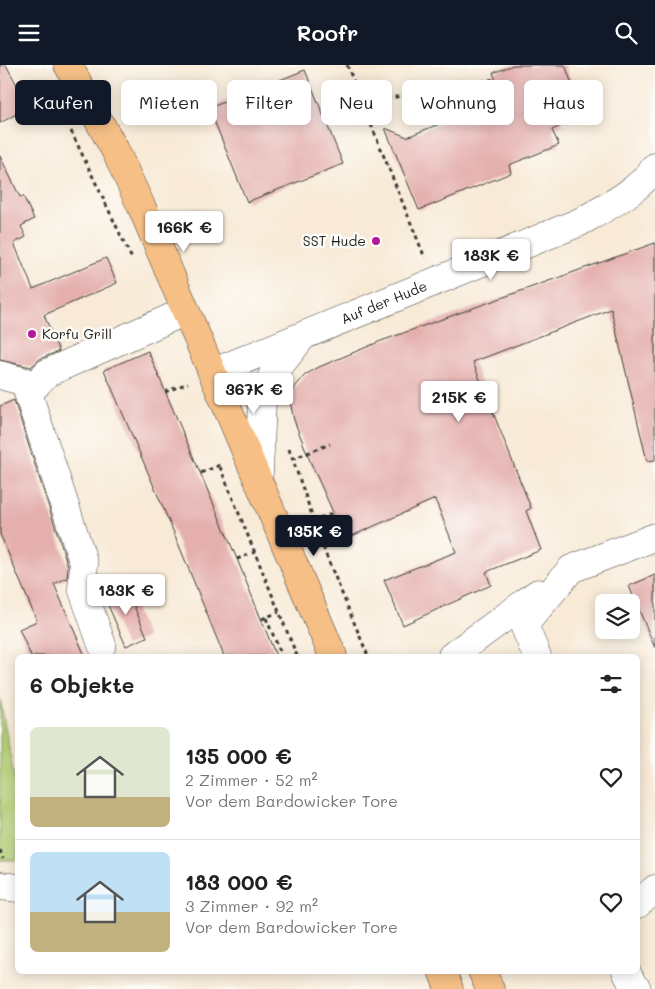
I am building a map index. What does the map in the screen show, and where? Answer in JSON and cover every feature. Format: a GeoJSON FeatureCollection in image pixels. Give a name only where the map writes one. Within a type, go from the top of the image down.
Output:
{"type":"FeatureCollection","features":[{"type":"Feature","properties":{"kind":"main road"},"geometry":{"type":"LineString","coordinates":[[68,65],[115,151],[142,209],[332,654]]}},
{"type":"Feature","properties":{"kind":"main road"},"geometry":{"type":"LineString","coordinates":[[443,974],[449,989]]}},
{"type":"Feature","properties":{"kind":"main road"},"geometry":{"type":"LineString","coordinates":[[483,974],[490,989]]}},
{"type":"Feature","properties":{"kind":"street","name":"Auf der Hude"},"geometry":{"type":"LineString","coordinates":[[212,373],[580,222],[614,203],[653,174]]}},
{"type":"Feature","properties":{"kind":"street"},"geometry":{"type":"LineString","coordinates":[[102,645],[82,588],[84,564],[28,393],[47,373],[186,311]]}},
{"type":"Feature","properties":{"kind":"street"},"geometry":{"type":"LineString","coordinates":[[256,474],[259,473],[262,399],[273,375],[303,336]]}},
{"type":"Feature","properties":{"kind":"street"},"geometry":{"type":"LineString","coordinates":[[0,375],[36,385]]}},
{"type":"Feature","properties":{"kind":"street"},"geometry":{"type":"LineString","coordinates":[[455,654],[571,569],[655,537]]}},
{"type":"Feature","properties":{"kind":"street"},"geometry":{"type":"LineString","coordinates":[[536,654],[524,625],[571,569]]}},
{"type":"Feature","properties":{"kind":"street"},"geometry":{"type":"LineString","coordinates":[[0,886],[15,888]]}},
{"type":"Feature","properties":{"kind":"street"},"geometry":{"type":"LineString","coordinates":[[640,902],[655,889]]}},
{"type":"Feature","properties":{"kind":"street"},"geometry":{"type":"LineString","coordinates":[[628,974],[637,989]]}},
{"type":"Feature","properties":{"kind":"path"},"geometry":{"type":"LineString","coordinates":[[347,65],[353,80]]}},
{"type":"Feature","properties":{"kind":"path"},"geometry":{"type":"LineString","coordinates":[[392,98],[496,79]]}},
{"type":"Feature","properties":{"kind":"path"},"geometry":{"type":"LineString","coordinates":[[372,125],[435,282]]}},
{"type":"Feature","properties":{"kind":"path"},"geometry":{"type":"LineString","coordinates":[[69,127],[132,259]]}},
{"type":"Feature","properties":{"kind":"path"},"geometry":{"type":"LineString","coordinates":[[183,374],[190,392]]}},
{"type":"Feature","properties":{"kind":"path"},"geometry":{"type":"LineString","coordinates":[[292,459],[330,444]]}},
{"type":"Feature","properties":{"kind":"path"},"geometry":{"type":"LineString","coordinates":[[201,473],[220,465],[296,654]]}},
{"type":"Feature","properties":{"kind":"path"},"geometry":{"type":"LineString","coordinates":[[313,521],[333,513]]}},
{"type":"Feature","properties":{"kind":"path"},"geometry":{"type":"LineString","coordinates":[[237,559],[255,552]]}},
{"type":"Feature","properties":{"kind":"path"},"geometry":{"type":"LineString","coordinates":[[279,613],[264,618],[281,654]]}},
{"type":"Feature","properties":{"kind":"green space"},"geometry":{"type":"Polygon","coordinates":[[[0,698],[15,782],[15,860],[0,860],[0,698]]]}},
{"type":"Feature","properties":{"kind":"building"},"geometry":{"type":"Polygon","coordinates":[[[0,65],[6,65],[15,81],[15,115],[0,123],[0,65]]]}},
{"type":"Feature","properties":{"kind":"building"},"geometry":{"type":"Polygon","coordinates":[[[513,65],[565,65],[571,80],[524,80],[524,125],[563,125],[552,130],[559,145],[509,165],[511,173],[419,210],[385,128],[407,137],[437,125],[514,125],[514,80],[496,80],[493,73],[513,65]]]}},
{"type":"Feature","properties":{"kind":"building"},"geometry":{"type":"Polygon","coordinates":[[[305,70],[309,80],[280,80],[305,70]]]}},
{"type":"Feature","properties":{"kind":"building"},"geometry":{"type":"Polygon","coordinates":[[[311,85],[321,110],[321,125],[327,125],[343,164],[247,202],[216,125],[217,105],[227,101],[227,125],[311,125],[311,85]]]}},
{"type":"Feature","properties":{"kind":"building"},"geometry":{"type":"Polygon","coordinates":[[[0,156],[20,197],[23,196],[34,219],[21,226],[26,237],[14,243],[33,289],[106,258],[117,283],[44,315],[59,351],[40,359],[31,367],[0,360],[0,156]]]}},
{"type":"Feature","properties":{"kind":"building"},"geometry":{"type":"Polygon","coordinates":[[[655,243],[655,460],[647,461],[611,309],[473,362],[531,508],[526,511],[541,550],[486,572],[491,585],[403,625],[384,580],[456,552],[435,499],[345,539],[294,420],[290,402],[295,387],[305,375],[319,367],[381,341],[655,243]]]}},
{"type":"Feature","properties":{"kind":"building"},"geometry":{"type":"Polygon","coordinates":[[[148,351],[237,559],[275,654],[223,654],[104,370],[148,351]]]}},
{"type":"Feature","properties":{"kind":"building"},"geometry":{"type":"Polygon","coordinates":[[[14,400],[68,566],[67,578],[54,584],[84,654],[30,654],[19,629],[37,621],[0,534],[0,406],[14,400]]]}},
{"type":"Feature","properties":{"kind":"building"},"geometry":{"type":"Polygon","coordinates":[[[655,575],[655,648],[640,612],[640,594],[632,594],[629,586],[655,575]]]}},
{"type":"Feature","properties":{"kind":"building"},"geometry":{"type":"Polygon","coordinates":[[[126,587],[147,637],[126,646],[104,596],[126,587]]]}},
{"type":"Feature","properties":{"kind":"place","name":"SST Hude"},"geometry":{"type":"Point","coordinates":[376,241]}},
{"type":"Feature","properties":{"kind":"place","name":"Korfu Grill"},"geometry":{"type":"Point","coordinates":[32,334]}}]}
